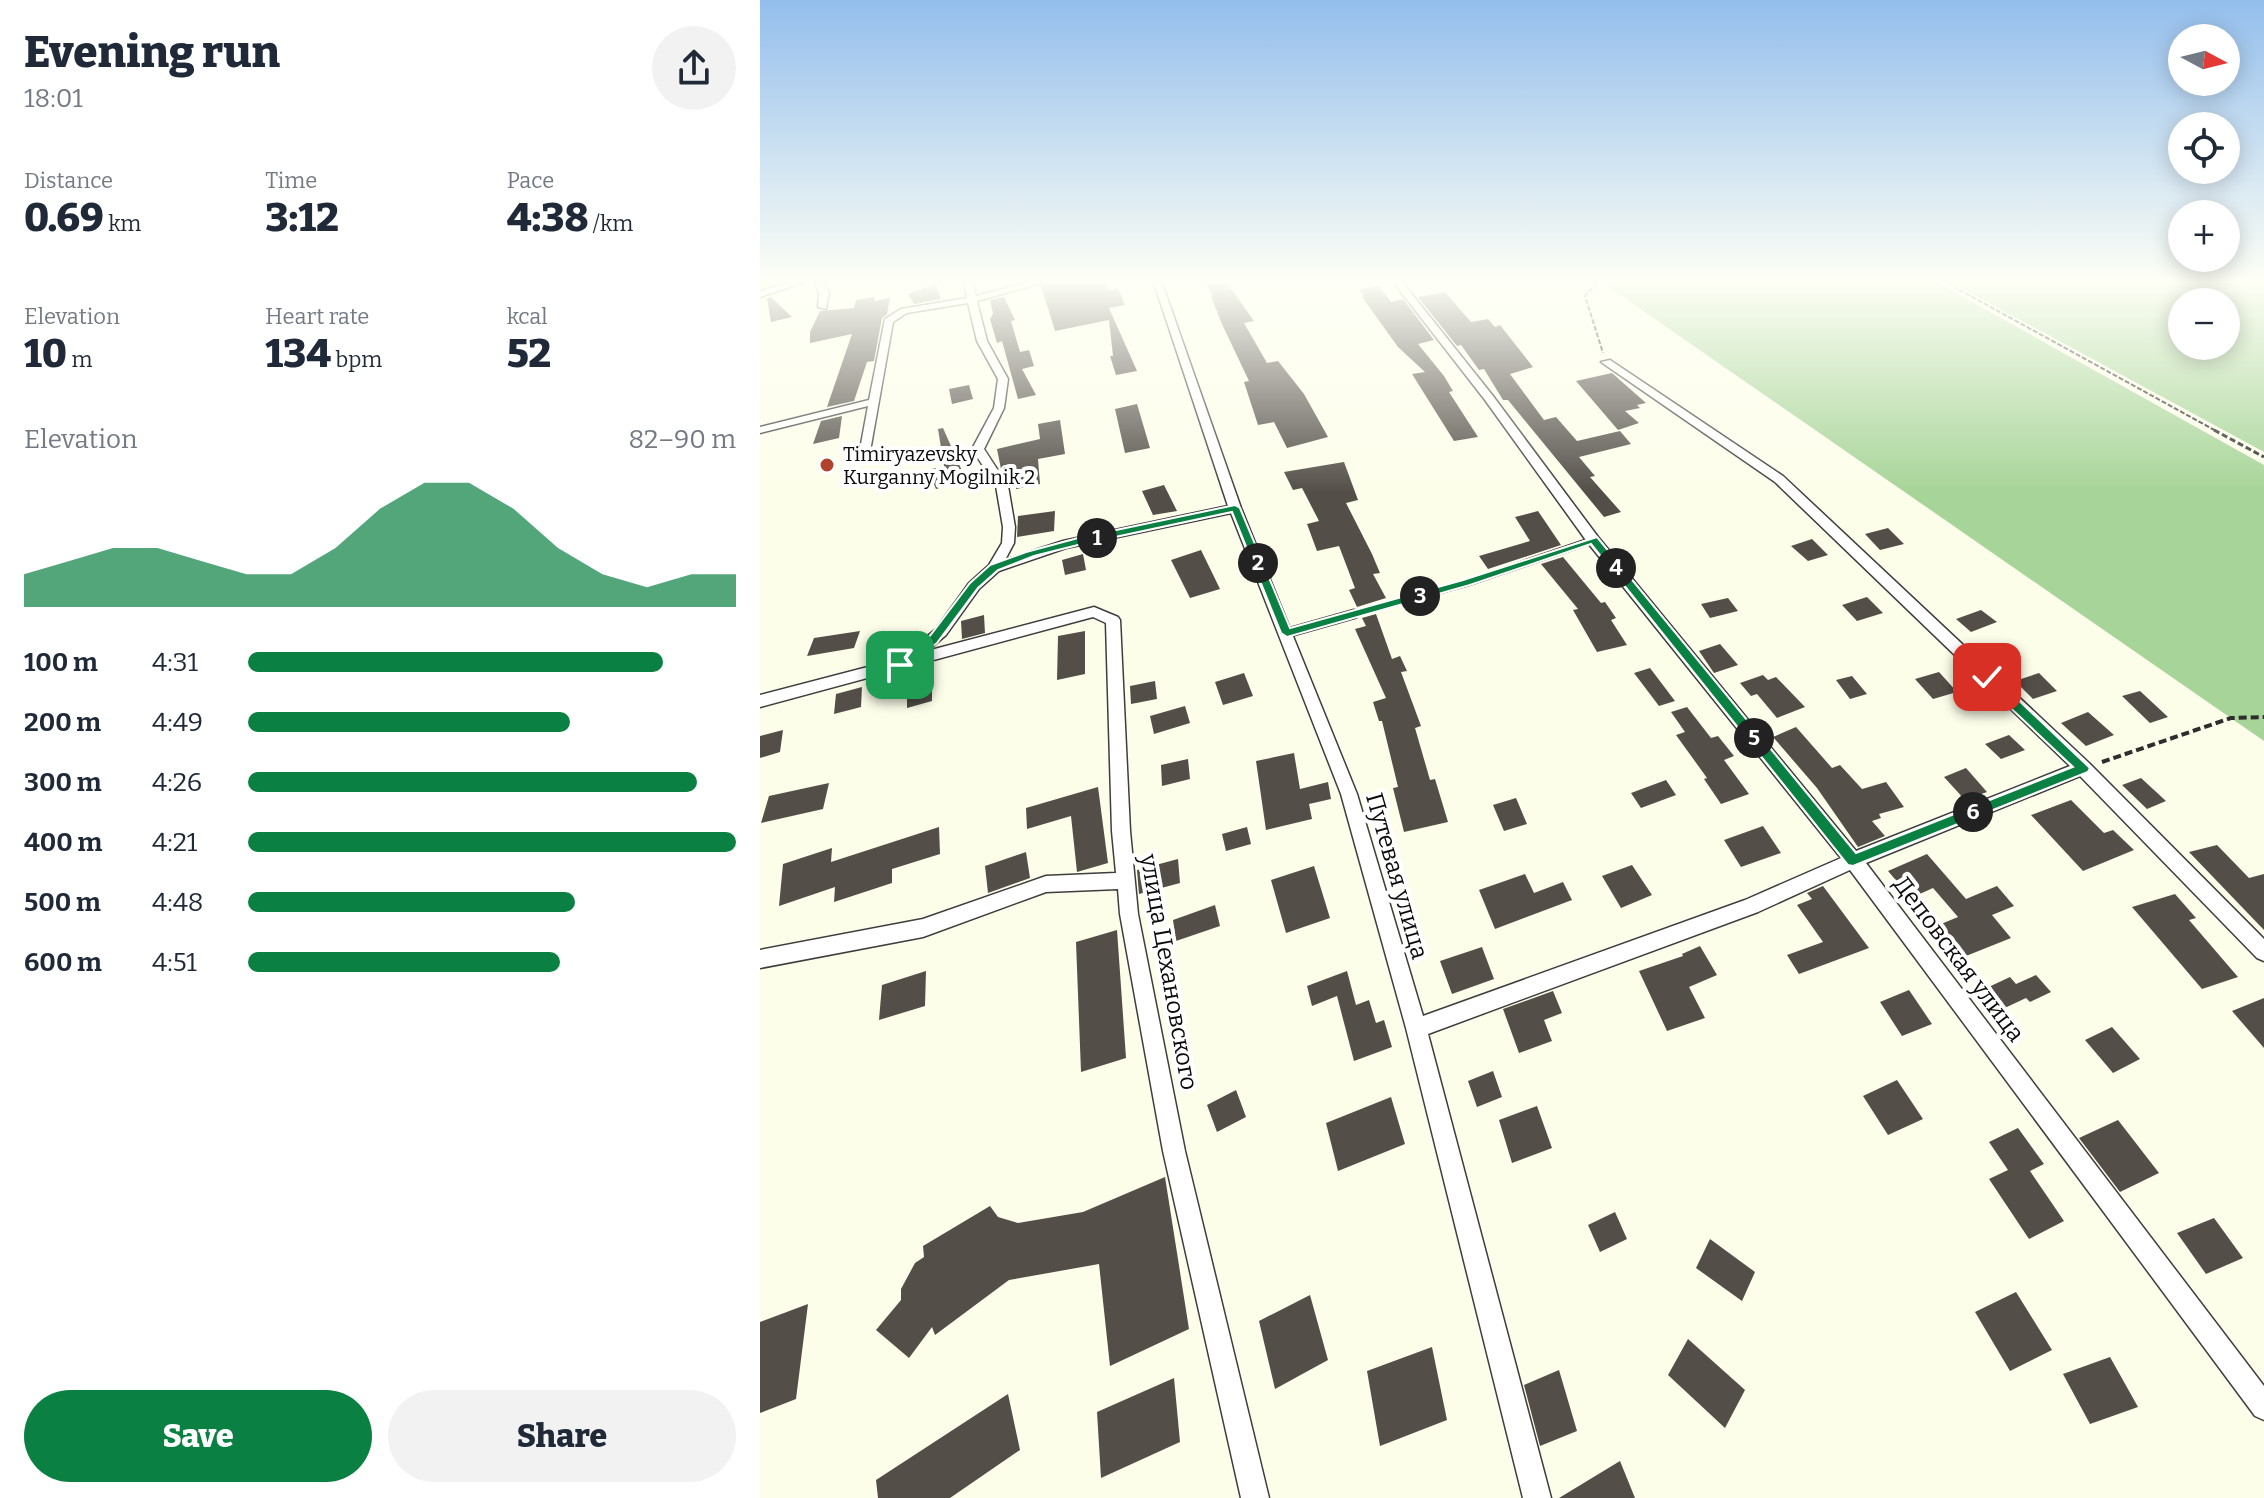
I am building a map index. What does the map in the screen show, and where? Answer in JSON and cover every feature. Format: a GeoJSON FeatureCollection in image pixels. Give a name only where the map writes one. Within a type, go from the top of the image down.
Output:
{"type":"FeatureCollection","features":[{"type":"Feature","properties":{"kind":"street"},"geometry":{"type":"LineString","coordinates":[[865,455],[882,353]]}},
{"type":"Feature","properties":{"kind":"street"},"geometry":{"type":"LineString","coordinates":[[900,665],[933,640],[974,586],[994,568],[1008,543],[1009,527],[1002,486],[978,449],[999,408],[1003,379],[989,353]]}},
{"type":"Feature","properties":{"kind":"street","name":"Путевая улица"},"geometry":{"type":"LineString","coordinates":[[1182,353],[1235,508],[1349,794],[1416,1028],[1537,1498]]}},
{"type":"Feature","properties":{"kind":"street","name":"Деповская улица"},"geometry":{"type":"LineString","coordinates":[[1453,353],[1593,540],[1853,860],[2264,1407]]}},
{"type":"Feature","properties":{"kind":"street"},"geometry":{"type":"LineString","coordinates":[[1606,362],[1779,479],[2083,768],[2264,952]]}},
{"type":"Feature","properties":{"kind":"street"},"geometry":{"type":"LineString","coordinates":[[760,430],[873,402]]}},
{"type":"Feature","properties":{"kind":"street"},"geometry":{"type":"LineString","coordinates":[[994,568],[1030,554],[1078,542],[1235,508]]}},
{"type":"Feature","properties":{"kind":"street","name":"улица Цехановского"},"geometry":{"type":"LineString","coordinates":[[760,701],[1094,612],[1113,620],[1124,881],[1174,1151],[1255,1498]]}},
{"type":"Feature","properties":{"kind":"street"},"geometry":{"type":"LineString","coordinates":[[1416,1028],[1751,906],[1853,860],[2083,768]]}},
{"type":"Feature","properties":{"kind":"street"},"geometry":{"type":"LineString","coordinates":[[760,959],[923,928],[1046,884],[1124,881]]}},
{"type":"Feature","properties":{"kind":"lane"},"geometry":{"type":"LineString","coordinates":[[1287,633],[1467,583],[1593,540]]}},
{"type":"Feature","properties":{"kind":"path"},"geometry":{"type":"LineString","coordinates":[[1603,353],[1606,362]]}},
{"type":"Feature","properties":{"kind":"path"},"geometry":{"type":"LineString","coordinates":[[2074,353],[2264,457]]}},
{"type":"Feature","properties":{"kind":"path"},"geometry":{"type":"LineString","coordinates":[[2083,768],[2231,718],[2264,717]]}},
{"type":"Feature","properties":{"kind":"green space"},"geometry":{"type":"Polygon","coordinates":[[[1704,353],[2063,353],[2264,465],[2264,741],[1704,353]]]}},
{"type":"Feature","properties":{"kind":"green space"},"geometry":{"type":"Polygon","coordinates":[[[2081,353],[2168,353],[2168,360],[2240,360],[2240,353],[2264,353],[2264,452],[2081,353]]]}},
{"type":"Feature","properties":{"kind":"building"},"geometry":{"type":"Polygon","coordinates":[[[846,353],[876,353],[874,361],[867,362],[854,401],[827,407],[846,353]]]}},
{"type":"Feature","properties":{"kind":"building"},"geometry":{"type":"Polygon","coordinates":[[[1005,353],[1030,353],[1034,366],[1022,369],[1036,395],[1018,399],[1005,353]]]}},
{"type":"Feature","properties":{"kind":"building"},"geometry":{"type":"Polygon","coordinates":[[[1113,353],[1129,353],[1137,371],[1116,375],[1110,356],[1113,353]]]}},
{"type":"Feature","properties":{"kind":"building"},"geometry":{"type":"Polygon","coordinates":[[[1236,353],[1261,353],[1267,363],[1278,361],[1304,394],[1328,437],[1287,448],[1274,422],[1258,425],[1244,382],[1249,381],[1236,353]]]}},
{"type":"Feature","properties":{"kind":"building"},"geometry":{"type":"Polygon","coordinates":[[[1404,353],[1425,353],[1444,376],[1453,391],[1449,392],[1478,437],[1454,441],[1412,374],[1425,372],[1404,353]]]}},
{"type":"Feature","properties":{"kind":"building"},"geometry":{"type":"Polygon","coordinates":[[[1467,353],[1522,353],[1533,367],[1510,374],[1544,420],[1556,417],[1577,441],[1620,431],[1631,444],[1579,457],[1595,476],[1590,477],[1621,512],[1604,517],[1508,400],[1503,400],[1484,369],[1479,370],[1467,353]]]}},
{"type":"Feature","properties":{"kind":"building"},"geometry":{"type":"Polygon","coordinates":[[[1612,373],[1646,403],[1637,405],[1640,408],[1625,411],[1639,423],[1618,430],[1576,381],[1612,373]]]}},
{"type":"Feature","properties":{"kind":"building"},"geometry":{"type":"Polygon","coordinates":[[[969,385],[973,399],[952,404],[949,389],[969,385]]]}},
{"type":"Feature","properties":{"kind":"building"},"geometry":{"type":"Polygon","coordinates":[[[1137,404],[1150,448],[1125,453],[1115,409],[1137,404]]]}},
{"type":"Feature","properties":{"kind":"building"},"geometry":{"type":"Polygon","coordinates":[[[842,416],[839,438],[813,444],[821,421],[842,416]]]}},
{"type":"Feature","properties":{"kind":"building"},"geometry":{"type":"Polygon","coordinates":[[[1060,420],[1065,454],[1038,459],[1040,484],[1016,489],[1015,466],[1001,469],[997,449],[1040,439],[1038,424],[1060,420]]]}},
{"type":"Feature","properties":{"kind":"building"},"geometry":{"type":"Polygon","coordinates":[[[943,428],[966,480],[936,489],[928,470],[944,466],[938,429],[943,428]]]}},
{"type":"Feature","properties":{"kind":"building"},"geometry":{"type":"Polygon","coordinates":[[[1344,462],[1358,500],[1346,503],[1380,573],[1373,574],[1386,598],[1357,607],[1349,590],[1355,588],[1339,546],[1317,551],[1307,524],[1319,521],[1302,488],[1293,490],[1284,472],[1344,462]]]}},
{"type":"Feature","properties":{"kind":"building"},"geometry":{"type":"Polygon","coordinates":[[[1164,485],[1177,511],[1153,515],[1142,491],[1164,485]]]}},
{"type":"Feature","properties":{"kind":"building"},"geometry":{"type":"Polygon","coordinates":[[[1055,511],[1054,531],[1017,537],[1018,516],[1055,511]]]}},
{"type":"Feature","properties":{"kind":"building"},"geometry":{"type":"Polygon","coordinates":[[[1538,511],[1561,545],[1488,569],[1479,556],[1530,541],[1515,517],[1538,511]]]}},
{"type":"Feature","properties":{"kind":"building"},"geometry":{"type":"Polygon","coordinates":[[[1888,528],[1904,544],[1880,550],[1865,534],[1888,528]]]}},
{"type":"Feature","properties":{"kind":"building"},"geometry":{"type":"Polygon","coordinates":[[[1812,539],[1828,555],[1808,561],[1791,546],[1812,539]]]}},
{"type":"Feature","properties":{"kind":"building"},"geometry":{"type":"Polygon","coordinates":[[[1201,550],[1220,589],[1190,598],[1171,560],[1201,550]]]}},
{"type":"Feature","properties":{"kind":"building"},"geometry":{"type":"Polygon","coordinates":[[[1083,554],[1086,570],[1065,575],[1062,560],[1083,554]]]}},
{"type":"Feature","properties":{"kind":"building"},"geometry":{"type":"Polygon","coordinates":[[[1563,557],[1601,603],[1605,602],[1616,618],[1611,620],[1627,645],[1597,652],[1573,610],[1578,609],[1541,564],[1563,557]]]}},
{"type":"Feature","properties":{"kind":"building"},"geometry":{"type":"Polygon","coordinates":[[[1867,597],[1883,613],[1857,621],[1842,605],[1867,597]]]}},
{"type":"Feature","properties":{"kind":"building"},"geometry":{"type":"Polygon","coordinates":[[[1728,598],[1738,611],[1710,618],[1701,604],[1728,598]]]}},
{"type":"Feature","properties":{"kind":"building"},"geometry":{"type":"Polygon","coordinates":[[[1981,610],[1997,622],[1971,632],[1956,619],[1981,610]]]}},
{"type":"Feature","properties":{"kind":"building"},"geometry":{"type":"Polygon","coordinates":[[[1376,614],[1392,659],[1400,656],[1407,671],[1401,672],[1421,726],[1415,728],[1430,780],[1435,779],[1448,822],[1404,832],[1393,788],[1398,787],[1382,721],[1379,721],[1373,702],[1386,698],[1355,629],[1366,626],[1362,618],[1376,614]]]}},
{"type":"Feature","properties":{"kind":"building"},"geometry":{"type":"Polygon","coordinates":[[[984,615],[985,633],[962,639],[961,621],[984,615]]]}},
{"type":"Feature","properties":{"kind":"building"},"geometry":{"type":"Polygon","coordinates":[[[860,631],[854,648],[807,656],[814,638],[860,631]]]}},
{"type":"Feature","properties":{"kind":"building"},"geometry":{"type":"Polygon","coordinates":[[[1085,631],[1085,674],[1057,680],[1058,636],[1085,631]]]}},
{"type":"Feature","properties":{"kind":"building"},"geometry":{"type":"Polygon","coordinates":[[[1720,644],[1738,665],[1714,673],[1699,651],[1720,644]]]}},
{"type":"Feature","properties":{"kind":"building"},"geometry":{"type":"Polygon","coordinates":[[[1650,668],[1675,701],[1659,706],[1634,673],[1650,668]]]}},
{"type":"Feature","properties":{"kind":"building"},"geometry":{"type":"Polygon","coordinates":[[[1939,672],[1957,692],[1933,699],[1915,679],[1939,672]]]}},
{"type":"Feature","properties":{"kind":"building"},"geometry":{"type":"Polygon","coordinates":[[[1244,673],[1253,696],[1223,705],[1215,682],[1244,673]]]}},
{"type":"Feature","properties":{"kind":"building"},"geometry":{"type":"Polygon","coordinates":[[[2039,673],[2057,691],[2033,699],[2015,681],[2039,673]]]}},
{"type":"Feature","properties":{"kind":"building"},"geometry":{"type":"Polygon","coordinates":[[[1763,675],[1768,680],[1776,677],[1805,707],[1777,718],[1757,694],[1751,696],[1740,683],[1763,675]]]}},
{"type":"Feature","properties":{"kind":"building"},"geometry":{"type":"Polygon","coordinates":[[[1852,676],[1867,694],[1850,699],[1836,680],[1852,676]]]}},
{"type":"Feature","properties":{"kind":"building"},"geometry":{"type":"Polygon","coordinates":[[[932,681],[932,701],[907,708],[907,688],[932,681]]]}},
{"type":"Feature","properties":{"kind":"building"},"geometry":{"type":"Polygon","coordinates":[[[1155,681],[1157,699],[1131,704],[1130,686],[1155,681]]]}},
{"type":"Feature","properties":{"kind":"building"},"geometry":{"type":"Polygon","coordinates":[[[862,687],[861,707],[834,714],[836,694],[862,687]]]}},
{"type":"Feature","properties":{"kind":"building"},"geometry":{"type":"Polygon","coordinates":[[[2140,691],[2168,717],[2150,723],[2122,696],[2140,691]]]}},
{"type":"Feature","properties":{"kind":"building"},"geometry":{"type":"Polygon","coordinates":[[[1185,706],[1190,723],[1154,734],[1150,716],[1185,706]]]}},
{"type":"Feature","properties":{"kind":"building"},"geometry":{"type":"Polygon","coordinates":[[[1687,707],[1711,738],[1718,736],[1734,756],[1724,760],[1749,794],[1721,804],[1704,779],[1707,778],[1676,735],[1685,732],[1671,712],[1687,707]]]}},
{"type":"Feature","properties":{"kind":"building"},"geometry":{"type":"Polygon","coordinates":[[[2088,712],[2114,735],[2086,746],[2061,723],[2088,712]]]}},
{"type":"Feature","properties":{"kind":"building"},"geometry":{"type":"Polygon","coordinates":[[[1796,727],[1832,768],[1840,765],[1862,789],[1886,782],[1904,807],[1879,814],[1881,818],[1872,821],[1885,836],[1858,847],[1817,788],[1773,737],[1796,727]]]}},
{"type":"Feature","properties":{"kind":"building"},"geometry":{"type":"Polygon","coordinates":[[[783,730],[780,752],[760,758],[760,736],[783,730]]]}},
{"type":"Feature","properties":{"kind":"building"},"geometry":{"type":"Polygon","coordinates":[[[2009,735],[2025,750],[2001,759],[1985,744],[2009,735]]]}},
{"type":"Feature","properties":{"kind":"building"},"geometry":{"type":"Polygon","coordinates":[[[1294,753],[1300,789],[1328,782],[1331,799],[1309,804],[1312,819],[1266,830],[1256,761],[1294,753]]]}},
{"type":"Feature","properties":{"kind":"building"},"geometry":{"type":"Polygon","coordinates":[[[1188,759],[1190,779],[1162,786],[1161,765],[1188,759]]]}},
{"type":"Feature","properties":{"kind":"building"},"geometry":{"type":"Polygon","coordinates":[[[1966,768],[1987,792],[1965,800],[1944,777],[1966,768]]]}},
{"type":"Feature","properties":{"kind":"building"},"geometry":{"type":"Polygon","coordinates":[[[2141,778],[2166,801],[2147,809],[2122,785],[2141,778]]]}},
{"type":"Feature","properties":{"kind":"building"},"geometry":{"type":"Polygon","coordinates":[[[1666,780],[1676,795],[1641,808],[1631,793],[1666,780]]]}},
{"type":"Feature","properties":{"kind":"building"},"geometry":{"type":"Polygon","coordinates":[[[829,783],[823,809],[761,823],[769,796],[829,783]]]}},
{"type":"Feature","properties":{"kind":"building"},"geometry":{"type":"Polygon","coordinates":[[[1098,787],[1108,863],[1077,872],[1071,816],[1027,829],[1026,808],[1098,787]]]}},
{"type":"Feature","properties":{"kind":"building"},"geometry":{"type":"Polygon","coordinates":[[[1516,798],[1527,824],[1504,831],[1493,805],[1516,798]]]}},
{"type":"Feature","properties":{"kind":"building"},"geometry":{"type":"Polygon","coordinates":[[[2071,800],[2104,833],[2113,830],[2134,850],[2083,871],[2031,815],[2071,800]]]}},
{"type":"Feature","properties":{"kind":"building"},"geometry":{"type":"Polygon","coordinates":[[[1763,826],[1781,853],[1741,867],[1724,840],[1763,826]]]}},
{"type":"Feature","properties":{"kind":"building"},"geometry":{"type":"Polygon","coordinates":[[[939,827],[940,854],[892,869],[892,883],[834,902],[835,887],[779,906],[783,864],[832,848],[831,862],[939,827]]]}},
{"type":"Feature","properties":{"kind":"building"},"geometry":{"type":"Polygon","coordinates":[[[1247,827],[1251,844],[1226,851],[1222,834],[1247,827]]]}},
{"type":"Feature","properties":{"kind":"building"},"geometry":{"type":"Polygon","coordinates":[[[2217,845],[2249,878],[2264,874],[2264,930],[2189,852],[2217,845]]]}},
{"type":"Feature","properties":{"kind":"building"},"geometry":{"type":"Polygon","coordinates":[[[1026,852],[1030,878],[988,893],[985,866],[1026,852]]]}},
{"type":"Feature","properties":{"kind":"building"},"geometry":{"type":"Polygon","coordinates":[[[1927,854],[1966,899],[1997,886],[2014,906],[1992,915],[2011,938],[1966,956],[1941,924],[1958,917],[1933,888],[1911,898],[1888,871],[1927,854]]]}},
{"type":"Feature","properties":{"kind":"building"},"geometry":{"type":"Polygon","coordinates":[[[1178,859],[1180,883],[1139,894],[1137,870],[1178,859]]]}},
{"type":"Feature","properties":{"kind":"building"},"geometry":{"type":"Polygon","coordinates":[[[1632,865],[1652,895],[1621,908],[1602,876],[1632,865]]]}},
{"type":"Feature","properties":{"kind":"building"},"geometry":{"type":"Polygon","coordinates":[[[1314,866],[1330,918],[1286,933],[1271,880],[1314,866]]]}},
{"type":"Feature","properties":{"kind":"building"},"geometry":{"type":"Polygon","coordinates":[[[1525,874],[1534,893],[1563,882],[1572,900],[1495,929],[1479,890],[1525,874]]]}},
{"type":"Feature","properties":{"kind":"building"},"geometry":{"type":"Polygon","coordinates":[[[1823,886],[1869,948],[1799,974],[1787,955],[1823,942],[1797,905],[1812,899],[1807,893],[1823,886]]]}},
{"type":"Feature","properties":{"kind":"building"},"geometry":{"type":"Polygon","coordinates":[[[2175,894],[2196,918],[2189,920],[2238,977],[2202,989],[2132,907],[2175,894]]]}},
{"type":"Feature","properties":{"kind":"building"},"geometry":{"type":"Polygon","coordinates":[[[1215,905],[1220,926],[1176,941],[1173,920],[1215,905]]]}},
{"type":"Feature","properties":{"kind":"building"},"geometry":{"type":"Polygon","coordinates":[[[1117,930],[1126,1058],[1081,1072],[1076,942],[1117,930]]]}},
{"type":"Feature","properties":{"kind":"building"},"geometry":{"type":"Polygon","coordinates":[[[1700,946],[1717,975],[1689,987],[1705,1018],[1667,1031],[1639,971],[1683,956],[1700,946]]]}},
{"type":"Feature","properties":{"kind":"building"},"geometry":{"type":"Polygon","coordinates":[[[1482,947],[1494,979],[1452,994],[1440,961],[1482,947]]]}},
{"type":"Feature","properties":{"kind":"building"},"geometry":{"type":"Polygon","coordinates":[[[926,971],[925,1006],[879,1020],[882,985],[926,971]]]}},
{"type":"Feature","properties":{"kind":"building"},"geometry":{"type":"Polygon","coordinates":[[[1347,971],[1356,1005],[1369,1000],[1376,1023],[1384,1020],[1392,1047],[1354,1061],[1337,996],[1312,1006],[1307,986],[1347,971]]]}},
{"type":"Feature","properties":{"kind":"building"},"geometry":{"type":"Polygon","coordinates":[[[2036,975],[2051,992],[2030,1002],[2026,998],[1994,1013],[1978,992],[2010,977],[2016,984],[2036,975]]]}},
{"type":"Feature","properties":{"kind":"building"},"geometry":{"type":"Polygon","coordinates":[[[1909,990],[1932,1024],[1902,1036],[1880,1002],[1909,990]]]}},
{"type":"Feature","properties":{"kind":"building"},"geometry":{"type":"Polygon","coordinates":[[[1553,991],[1562,1013],[1544,1020],[1552,1041],[1519,1053],[1503,1009],[1553,991]]]}},
{"type":"Feature","properties":{"kind":"building"},"geometry":{"type":"Polygon","coordinates":[[[2264,998],[2264,1048],[2232,1011],[2264,998]]]}},
{"type":"Feature","properties":{"kind":"building"},"geometry":{"type":"Polygon","coordinates":[[[2112,1027],[2140,1059],[2113,1073],[2085,1040],[2112,1027]]]}},
{"type":"Feature","properties":{"kind":"building"},"geometry":{"type":"Polygon","coordinates":[[[1493,1071],[1502,1097],[1477,1107],[1468,1081],[1493,1071]]]}},
{"type":"Feature","properties":{"kind":"building"},"geometry":{"type":"Polygon","coordinates":[[[1897,1080],[1923,1119],[1888,1135],[1863,1096],[1897,1080]]]}},
{"type":"Feature","properties":{"kind":"building"},"geometry":{"type":"Polygon","coordinates":[[[1236,1090],[1246,1117],[1217,1132],[1207,1105],[1236,1090]]]}},
{"type":"Feature","properties":{"kind":"building"},"geometry":{"type":"Polygon","coordinates":[[[1391,1097],[1405,1144],[1338,1171],[1326,1123],[1391,1097]]]}},
{"type":"Feature","properties":{"kind":"building"},"geometry":{"type":"Polygon","coordinates":[[[1537,1106],[1552,1148],[1512,1163],[1499,1120],[1537,1106]]]}},
{"type":"Feature","properties":{"kind":"building"},"geometry":{"type":"Polygon","coordinates":[[[2118,1120],[2159,1173],[2120,1192],[2079,1138],[2118,1120]]]}},
{"type":"Feature","properties":{"kind":"building"},"geometry":{"type":"Polygon","coordinates":[[[2018,1128],[2044,1164],[2030,1171],[2064,1221],[2029,1239],[1989,1179],[2008,1170],[1989,1142],[2018,1128]]]}},
{"type":"Feature","properties":{"kind":"building"},"geometry":{"type":"Polygon","coordinates":[[[1165,1177],[1189,1329],[1110,1366],[1099,1264],[1009,1280],[935,1335],[932,1327],[909,1358],[876,1330],[901,1300],[901,1289],[915,1263],[924,1257],[923,1246],[990,1206],[998,1217],[1018,1223],[1083,1212],[1165,1177]]]}},
{"type":"Feature","properties":{"kind":"building"},"geometry":{"type":"Polygon","coordinates":[[[1615,1212],[1627,1239],[1600,1252],[1588,1225],[1615,1212]]]}},
{"type":"Feature","properties":{"kind":"building"},"geometry":{"type":"Polygon","coordinates":[[[2214,1218],[2243,1258],[2206,1274],[2177,1233],[2214,1218]]]}},
{"type":"Feature","properties":{"kind":"building"},"geometry":{"type":"Polygon","coordinates":[[[1710,1239],[1755,1272],[1742,1301],[1696,1268],[1710,1239]]]}},
{"type":"Feature","properties":{"kind":"building"},"geometry":{"type":"Polygon","coordinates":[[[2016,1292],[2052,1350],[2010,1371],[1975,1312],[2016,1292]]]}},
{"type":"Feature","properties":{"kind":"building"},"geometry":{"type":"Polygon","coordinates":[[[1310,1295],[1328,1360],[1275,1389],[1259,1321],[1310,1295]]]}},
{"type":"Feature","properties":{"kind":"building"},"geometry":{"type":"Polygon","coordinates":[[[808,1304],[796,1399],[760,1413],[760,1322],[808,1304]]]}},
{"type":"Feature","properties":{"kind":"building"},"geometry":{"type":"Polygon","coordinates":[[[1688,1339],[1745,1390],[1725,1428],[1668,1375],[1688,1339]]]}},
{"type":"Feature","properties":{"kind":"building"},"geometry":{"type":"Polygon","coordinates":[[[1432,1347],[1447,1420],[1380,1446],[1367,1371],[1432,1347]]]}},
{"type":"Feature","properties":{"kind":"building"},"geometry":{"type":"Polygon","coordinates":[[[2110,1357],[2138,1407],[2090,1424],[2063,1374],[2110,1357]]]}},
{"type":"Feature","properties":{"kind":"building"},"geometry":{"type":"Polygon","coordinates":[[[1559,1370],[1577,1431],[1540,1446],[1524,1385],[1559,1370]]]}},
{"type":"Feature","properties":{"kind":"building"},"geometry":{"type":"Polygon","coordinates":[[[1174,1378],[1180,1442],[1101,1478],[1097,1412],[1174,1378]]]}},
{"type":"Feature","properties":{"kind":"building"},"geometry":{"type":"Polygon","coordinates":[[[1008,1394],[1020,1450],[950,1498],[878,1498],[876,1480],[1008,1394]]]}},
{"type":"Feature","properties":{"kind":"building"},"geometry":{"type":"Polygon","coordinates":[[[1620,1461],[1635,1498],[1559,1498],[1620,1461]]]}},
{"type":"Feature","properties":{"kind":"place","name":"Timiryazevsky Kurganny Mogilnik 2"},"geometry":{"type":"Point","coordinates":[827,465]}},
{"type":"Feature","properties":{"kind":"route"},"geometry":{"type":"LineString","coordinates":[[900,665],[941,632],[974,586],[994,568],[1030,554],[1078,542],[1235,508],[1287,633],[1467,583],[1593,540],[1853,860],[2083,768],[1987,677]]}}]}
